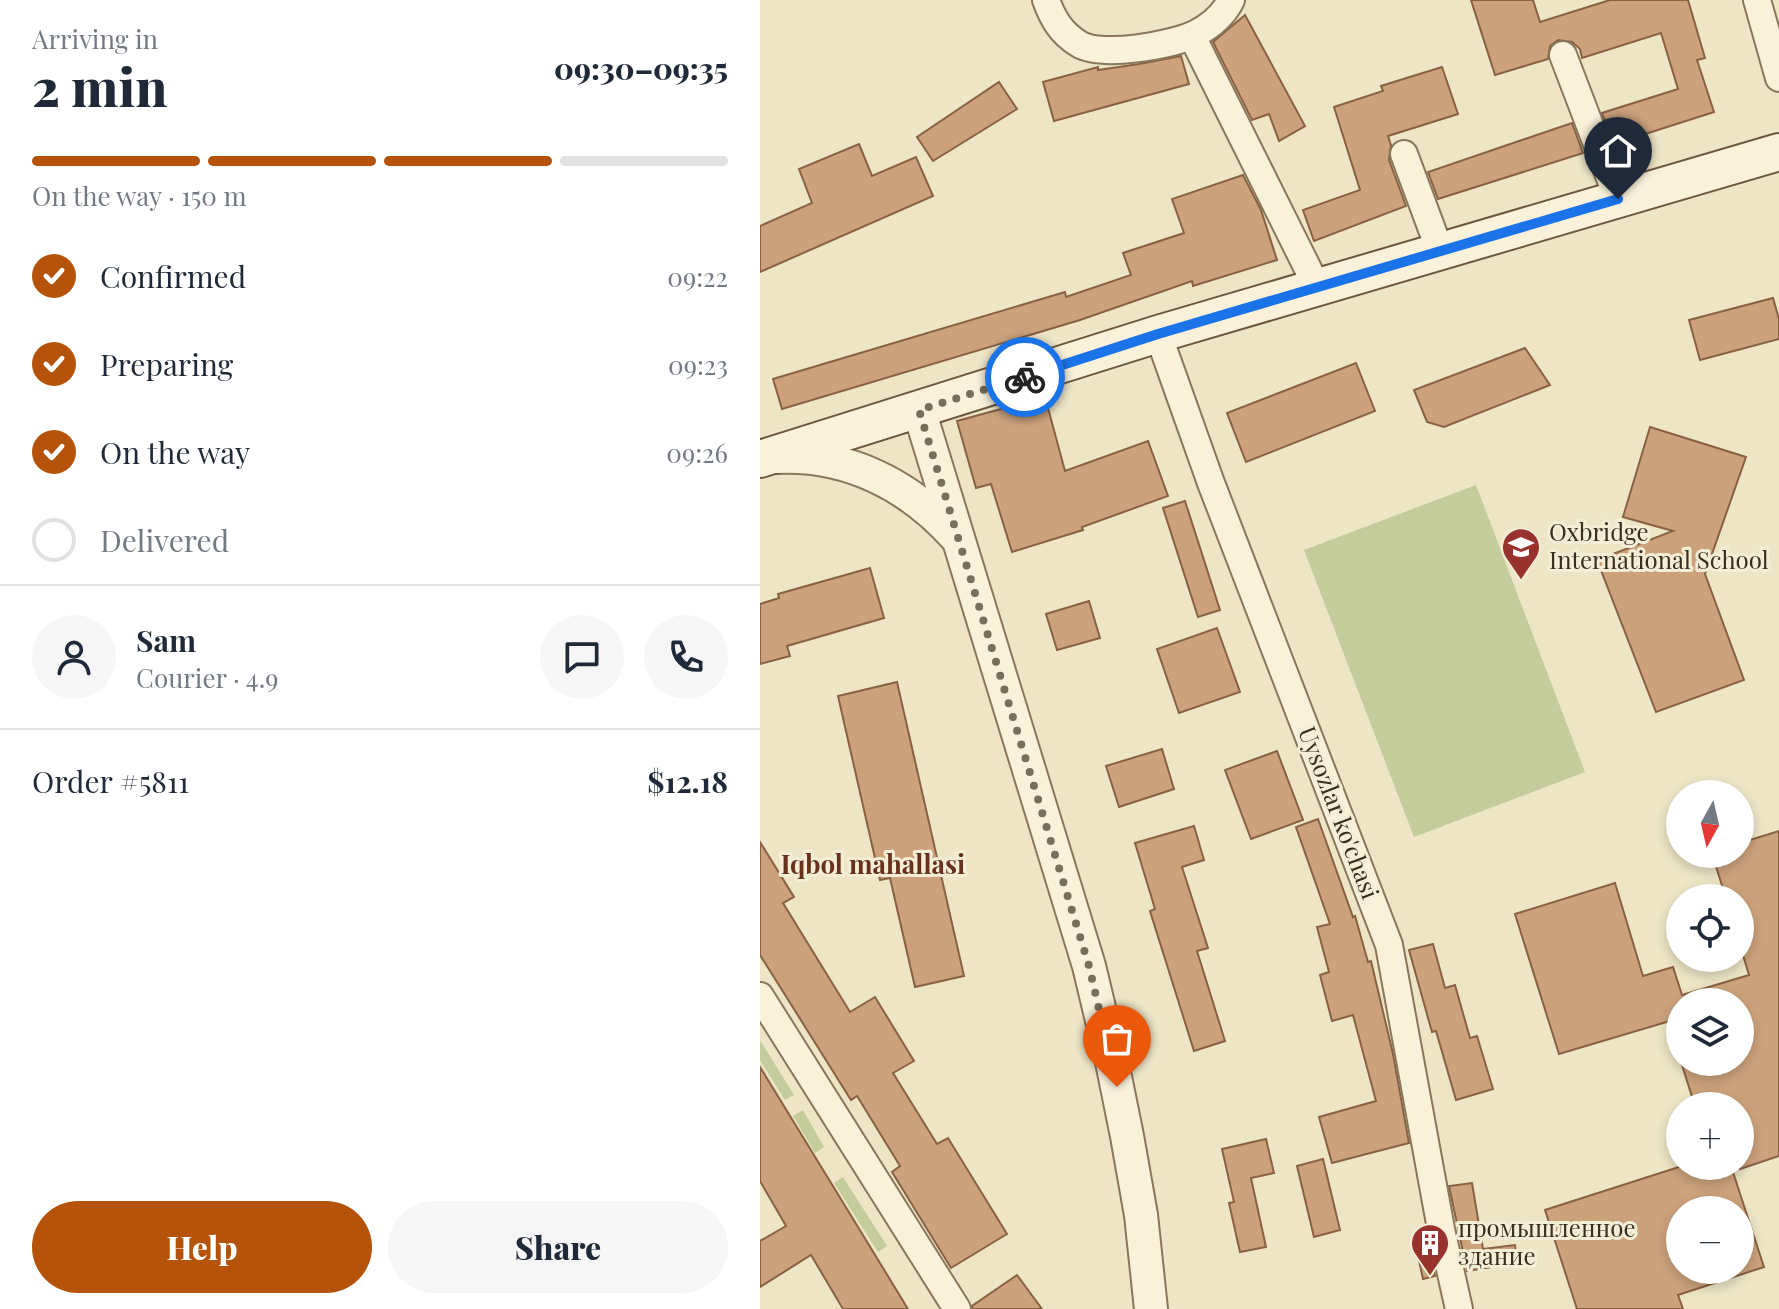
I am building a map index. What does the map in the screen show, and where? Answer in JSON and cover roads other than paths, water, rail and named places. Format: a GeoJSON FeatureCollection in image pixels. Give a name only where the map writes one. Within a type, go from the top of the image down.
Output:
{"type":"FeatureCollection","features":[{"type":"Feature","properties":{"kind":"main road"},"geometry":{"type":"LineString","coordinates":[[763,458],[1317,287],[1618,199],[1777,160]]}},
{"type":"Feature","properties":{"kind":"street"},"geometry":{"type":"LineString","coordinates":[[1050,12],[1080,45],[1104,52],[1192,36],[1225,12],[1231,0]]}},
{"type":"Feature","properties":{"kind":"street"},"geometry":{"type":"LineString","coordinates":[[1757,0],[1779,78]]}},
{"type":"Feature","properties":{"kind":"street"},"geometry":{"type":"LineString","coordinates":[[1192,36],[1317,287]]}},
{"type":"Feature","properties":{"kind":"street"},"geometry":{"type":"LineString","coordinates":[[1563,55],[1618,199]]}},
{"type":"Feature","properties":{"kind":"street"},"geometry":{"type":"LineString","coordinates":[[1404,154],[1440,251]]}},
{"type":"Feature","properties":{"kind":"street","name":"Uysozlar ko'chasi"},"geometry":{"type":"LineString","coordinates":[[1158,334],[1211,483],[1389,945],[1441,1229],[1459,1309]]}},
{"type":"Feature","properties":{"kind":"street"},"geometry":{"type":"LineString","coordinates":[[919,410],[1089,966],[1127,1136],[1141,1215],[1151,1309]]}},
{"type":"Feature","properties":{"kind":"street"},"geometry":{"type":"LineString","coordinates":[[763,458],[794,456],[872,473],[919,500],[959,539]]}},
{"type":"Feature","properties":{"kind":"street"},"geometry":{"type":"LineString","coordinates":[[760,996],[957,1309]]}},
{"type":"Feature","properties":{"kind":"place","name":"Oxbridge International School"},"geometry":{"type":"Point","coordinates":[1521,581]}},
{"type":"Feature","properties":{"kind":"place","name":"промышленное здание"},"geometry":{"type":"Point","coordinates":[1430,1277]}},
{"type":"Feature","properties":{"kind":"district","name":"Iqbol mahallasi"},"geometry":{"type":"Point","coordinates":[873,865]}}]}
